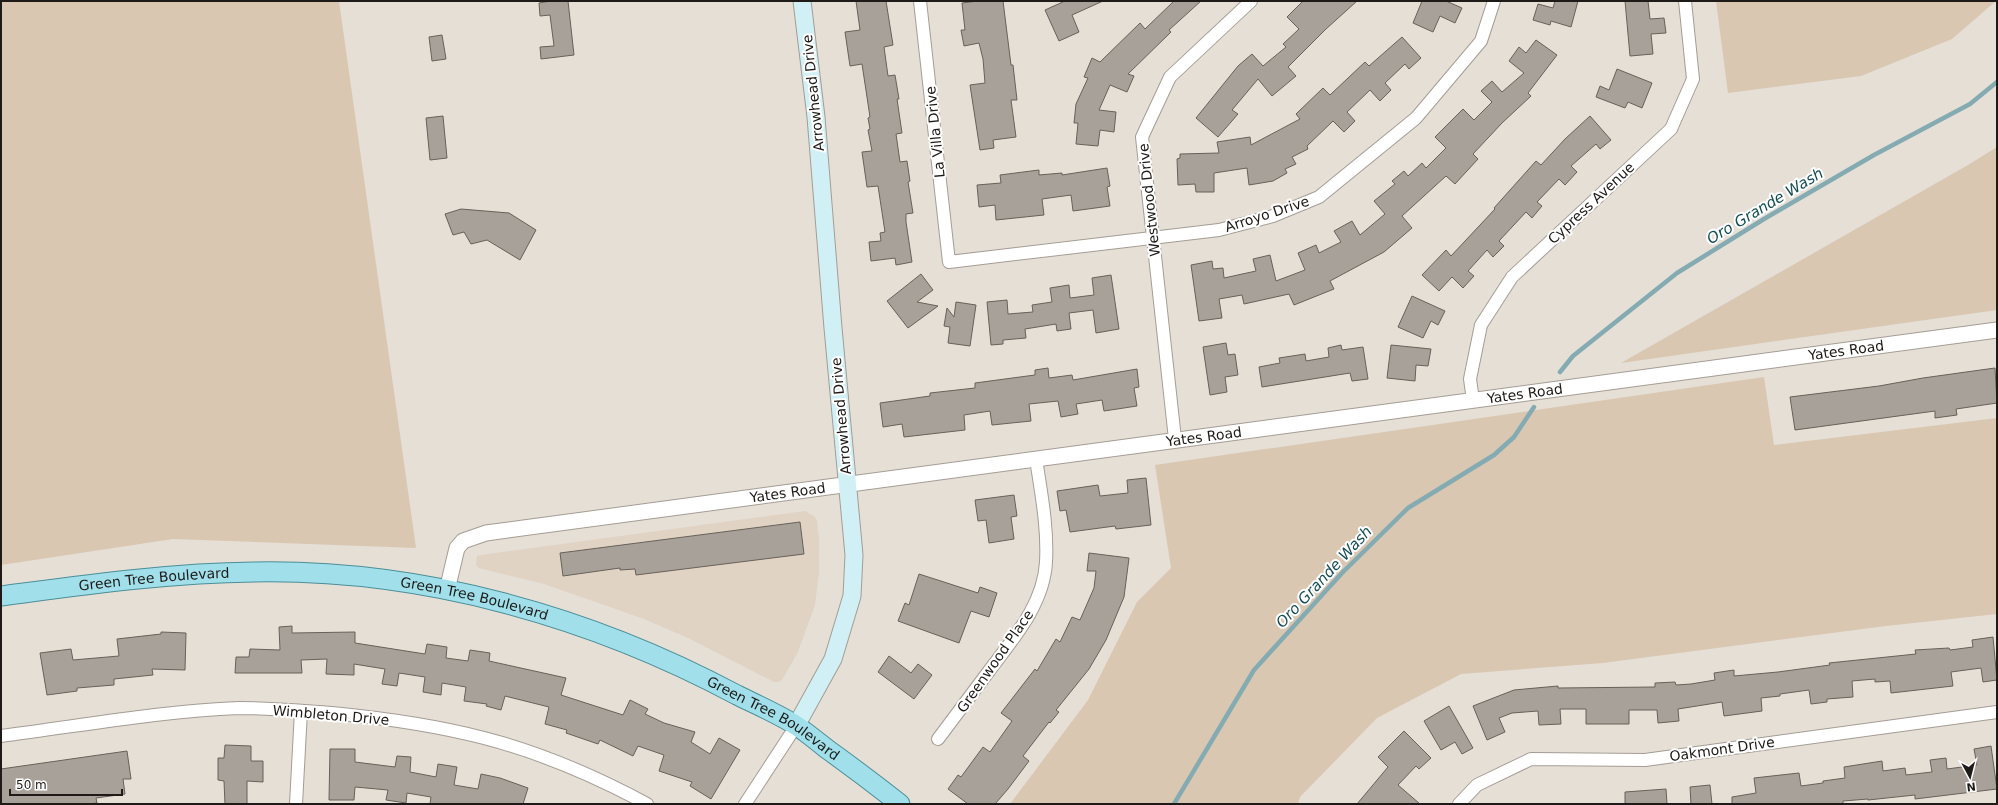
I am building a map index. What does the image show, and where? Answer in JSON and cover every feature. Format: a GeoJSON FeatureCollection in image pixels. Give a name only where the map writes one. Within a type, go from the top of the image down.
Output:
{"type":"FeatureCollection","features":[{"type":"Feature","properties":{"kind":"main road","name":"Arrowhead Drive"},"geometry":{"type":"LineString","coordinates":[[796,726],[833,659],[852,596],[854,555],[816,117],[802,1]]}},
{"type":"Feature","properties":{"kind":"main road","name":"Green Tree Boulevard"},"geometry":{"type":"LineString","coordinates":[[1,596],[121,580],[195,573],[256,571],[321,573],[383,579],[447,590],[552,616],[652,652],[700,675],[796,726],[900,804]]}},
{"type":"Feature","properties":{"kind":"street","name":"La Villa Drive"},"geometry":{"type":"LineString","coordinates":[[920,1],[949,262]]}},
{"type":"Feature","properties":{"kind":"street","name":"Westwood Drive"},"geometry":{"type":"LineString","coordinates":[[1175,439],[1142,137],[1170,78],[1251,1]]}},
{"type":"Feature","properties":{"kind":"street","name":"Arroyo Drive"},"geometry":{"type":"LineString","coordinates":[[949,262],[1219,230],[1273,216],[1319,197],[1416,118],[1481,41],[1494,1]]}},
{"type":"Feature","properties":{"kind":"street","name":"Cypress Avenue"},"geometry":{"type":"LineString","coordinates":[[1473,400],[1470,379],[1481,325],[1512,277],[1671,129],[1693,79],[1686,1]]}},
{"type":"Feature","properties":{"kind":"street","name":"Yates Road"},"geometry":{"type":"LineString","coordinates":[[447,590],[457,548],[463,541],[486,533],[847,485],[1175,439],[1997,330]]}},
{"type":"Feature","properties":{"kind":"street","name":"Greenwood Place"},"geometry":{"type":"LineString","coordinates":[[938,739],[1012,640],[1036,603],[1043,584],[1046,563],[1046,543],[1036,459]]}},
{"type":"Feature","properties":{"kind":"street","name":"Wimbleton Drive"},"geometry":{"type":"LineString","coordinates":[[1,736],[190,711],[241,708],[301,711],[405,722],[484,738],[541,756],[620,789],[647,804]]}},
{"type":"Feature","properties":{"kind":"street"},"geometry":{"type":"LineString","coordinates":[[296,804],[301,711]]}},
{"type":"Feature","properties":{"kind":"street","name":"Oakmont Drive"},"geometry":{"type":"LineString","coordinates":[[1459,804],[1476,785],[1531,759],[1645,760],[1997,712]]}},
{"type":"Feature","properties":{"kind":"street","name":"Arrowhead Drive"},"geometry":{"type":"LineString","coordinates":[[744,804],[796,726]]}},
{"type":"Feature","properties":{"kind":"shaded area"},"geometry":{"type":"Polygon","coordinates":[[[1,1],[339,1],[416,548],[173,539],[1,565],[1,1]]]}},
{"type":"Feature","properties":{"kind":"shaded area"},"geometry":{"type":"Polygon","coordinates":[[[1716,1],[1996,1],[1952,39],[1861,76],[1728,93],[1716,1]]]}},
{"type":"Feature","properties":{"kind":"shaded area"},"geometry":{"type":"Polygon","coordinates":[[[1997,147],[1997,310],[1621,363],[1968,165],[1997,147]]]}},
{"type":"Feature","properties":{"kind":"shaded area"},"geometry":{"type":"Polygon","coordinates":[[[1764,377],[1774,445],[1997,418],[1997,614],[1886,626],[1603,663],[1461,674],[1377,718],[1300,797],[1298,804],[1010,804],[1088,700],[1137,602],[1171,568],[1155,465],[1764,377]]]}},
{"type":"Feature","properties":{"kind":"shaded area"},"geometry":{"type":"Polygon","coordinates":[[[805,511],[814,516],[817,520],[819,572],[815,605],[798,652],[782,680],[778,682],[774,682],[688,638],[644,619],[544,584],[479,568],[476,565],[477,556],[481,555],[805,511]]]}},
{"type":"Feature","properties":{"kind":"building"},"geometry":{"type":"Polygon","coordinates":[[[568,1],[574,55],[541,59],[540,47],[554,46],[550,15],[540,16],[539,3],[568,1]]]}},
{"type":"Feature","properties":{"kind":"building"},"geometry":{"type":"Polygon","coordinates":[[[856,1],[886,1],[893,45],[884,47],[888,76],[895,75],[902,133],[896,134],[900,162],[907,161],[910,181],[908,182],[913,213],[906,214],[912,262],[896,265],[895,258],[871,261],[869,242],[881,241],[880,233],[885,232],[878,186],[867,187],[862,152],[872,151],[868,130],[870,129],[868,118],[870,117],[862,64],[850,66],[845,32],[860,30],[856,1]]]}},
{"type":"Feature","properties":{"kind":"building"},"geometry":{"type":"Polygon","coordinates":[[[978,1],[1003,1],[1017,100],[1011,100],[1016,137],[993,140],[994,148],[980,150],[970,85],[985,83],[983,59],[979,43],[964,46],[961,30],[965,30],[962,3],[978,1]]]}},
{"type":"Feature","properties":{"kind":"building"},"geometry":{"type":"Polygon","coordinates":[[[1065,1],[1103,1],[1072,15],[1079,32],[1059,41],[1045,10],[1065,1]]]}},
{"type":"Feature","properties":{"kind":"building"},"geometry":{"type":"Polygon","coordinates":[[[1174,1],[1201,1],[1169,30],[1171,32],[1128,74],[1134,76],[1127,92],[1110,85],[1099,110],[1116,112],[1114,132],[1100,130],[1098,146],[1076,144],[1078,123],[1074,123],[1076,104],[1088,78],[1084,77],[1092,58],[1100,62],[1140,23],[1145,29],[1174,1]]]}},
{"type":"Feature","properties":{"kind":"building"},"geometry":{"type":"Polygon","coordinates":[[[1303,1],[1357,1],[1288,67],[1296,76],[1272,96],[1258,79],[1232,110],[1238,114],[1218,137],[1196,118],[1238,66],[1252,54],[1263,66],[1286,47],[1283,44],[1299,29],[1287,17],[1303,1]]]}},
{"type":"Feature","properties":{"kind":"building"},"geometry":{"type":"Polygon","coordinates":[[[1422,1],[1446,1],[1462,8],[1455,23],[1440,16],[1433,32],[1413,23],[1422,1]]]}},
{"type":"Feature","properties":{"kind":"building"},"geometry":{"type":"Polygon","coordinates":[[[1555,1],[1578,1],[1571,27],[1551,21],[1550,25],[1533,20],[1538,4],[1553,8],[1555,1]]]}},
{"type":"Feature","properties":{"kind":"building"},"geometry":{"type":"Polygon","coordinates":[[[1625,1],[1648,1],[1650,19],[1664,18],[1666,33],[1651,34],[1653,54],[1630,56],[1625,1]]]}},
{"type":"Feature","properties":{"kind":"building"},"geometry":{"type":"Polygon","coordinates":[[[442,35],[446,59],[432,61],[429,37],[442,35]]]}},
{"type":"Feature","properties":{"kind":"building"},"geometry":{"type":"Polygon","coordinates":[[[1402,37],[1421,58],[1409,69],[1405,64],[1385,83],[1391,90],[1380,101],[1370,90],[1347,112],[1355,121],[1344,132],[1333,121],[1307,146],[1308,149],[1292,157],[1296,164],[1285,169],[1287,173],[1273,181],[1249,185],[1247,168],[1214,173],[1214,192],[1196,192],[1195,184],[1178,185],[1177,159],[1180,158],[1180,154],[1219,153],[1217,142],[1250,137],[1251,145],[1300,119],[1296,114],[1323,88],[1330,95],[1365,62],[1369,66],[1402,37]]]}},
{"type":"Feature","properties":{"kind":"building"},"geometry":{"type":"Polygon","coordinates":[[[1536,40],[1557,55],[1528,93],[1531,96],[1502,123],[1473,154],[1478,159],[1455,184],[1446,176],[1402,216],[1412,228],[1384,252],[1330,281],[1334,289],[1294,305],[1289,294],[1244,304],[1242,295],[1219,299],[1222,318],[1199,321],[1191,265],[1212,261],[1213,269],[1223,268],[1224,278],[1256,271],[1253,259],[1270,255],[1276,281],[1305,270],[1298,253],[1316,245],[1319,253],[1341,242],[1334,231],[1352,221],[1360,235],[1385,214],[1374,201],[1395,184],[1392,181],[1404,171],[1408,176],[1422,163],[1426,168],[1446,148],[1435,137],[1463,109],[1474,120],[1492,102],[1481,91],[1492,81],[1502,92],[1524,73],[1509,61],[1519,47],[1526,53],[1536,40]]]}},
{"type":"Feature","properties":{"kind":"building"},"geometry":{"type":"Polygon","coordinates":[[[1617,69],[1652,83],[1642,108],[1628,102],[1625,108],[1596,97],[1600,86],[1609,90],[1617,69]]]}},
{"type":"Feature","properties":{"kind":"building"},"geometry":{"type":"Polygon","coordinates":[[[443,116],[447,158],[430,160],[426,118],[443,116]]]}},
{"type":"Feature","properties":{"kind":"building"},"geometry":{"type":"Polygon","coordinates":[[[1590,116],[1611,140],[1600,149],[1596,144],[1571,166],[1577,172],[1565,185],[1559,179],[1537,202],[1542,206],[1532,218],[1526,212],[1499,241],[1504,246],[1493,257],[1487,250],[1468,271],[1474,276],[1463,288],[1452,277],[1439,291],[1422,275],[1446,250],[1451,256],[1495,209],[1494,208],[1536,161],[1541,165],[1565,139],[1590,116]]]}},
{"type":"Feature","properties":{"kind":"building"},"geometry":{"type":"Polygon","coordinates":[[[1107,168],[1110,186],[1107,187],[1110,206],[1073,211],[1071,195],[1042,199],[1044,215],[996,220],[995,205],[979,207],[977,185],[1001,183],[1000,175],[1039,170],[1039,175],[1062,173],[1062,175],[1107,168]]]}},
{"type":"Feature","properties":{"kind":"building"},"geometry":{"type":"Polygon","coordinates":[[[461,209],[509,213],[536,230],[520,260],[487,240],[471,244],[464,232],[453,235],[445,214],[461,209]]]}},
{"type":"Feature","properties":{"kind":"building"},"geometry":{"type":"Polygon","coordinates":[[[921,274],[933,290],[917,302],[938,306],[908,328],[887,301],[921,274]]]}},
{"type":"Feature","properties":{"kind":"building"},"geometry":{"type":"Polygon","coordinates":[[[1111,275],[1119,329],[1096,333],[1093,310],[1069,313],[1071,329],[1057,331],[1056,324],[1025,329],[1026,338],[1003,340],[1003,344],[991,345],[987,302],[1007,300],[1008,314],[1033,312],[1032,305],[1052,302],[1050,288],[1069,285],[1070,298],[1094,295],[1092,278],[1111,275]]]}},
{"type":"Feature","properties":{"kind":"building"},"geometry":{"type":"Polygon","coordinates":[[[1412,296],[1445,311],[1438,325],[1431,321],[1423,338],[1398,327],[1412,296]]]}},
{"type":"Feature","properties":{"kind":"building"},"geometry":{"type":"Polygon","coordinates":[[[956,302],[976,305],[970,346],[948,343],[950,327],[944,326],[947,308],[954,317],[956,302]]]}},
{"type":"Feature","properties":{"kind":"building"},"geometry":{"type":"Polygon","coordinates":[[[1226,343],[1228,355],[1235,354],[1238,375],[1225,377],[1227,392],[1210,395],[1203,347],[1226,343]]]}},
{"type":"Feature","properties":{"kind":"building"},"geometry":{"type":"Polygon","coordinates":[[[1341,345],[1342,350],[1363,347],[1368,379],[1352,381],[1350,373],[1262,387],[1259,367],[1280,363],[1279,358],[1305,354],[1306,361],[1329,357],[1328,348],[1341,345]]]}},
{"type":"Feature","properties":{"kind":"building"},"geometry":{"type":"Polygon","coordinates":[[[1391,345],[1431,349],[1428,366],[1416,365],[1415,381],[1387,378],[1391,345]]]}},
{"type":"Feature","properties":{"kind":"building"},"geometry":{"type":"Polygon","coordinates":[[[1048,368],[1049,378],[1072,375],[1073,380],[1137,369],[1139,387],[1134,388],[1137,406],[1104,411],[1102,400],[1076,404],[1078,414],[1061,417],[1058,401],[1029,404],[1031,421],[992,425],[990,411],[964,415],[965,430],[904,437],[902,424],[883,427],[880,403],[930,396],[930,393],[975,388],[975,383],[1035,375],[1035,370],[1048,368]]]}},
{"type":"Feature","properties":{"kind":"building"},"geometry":{"type":"Polygon","coordinates":[[[1995,368],[1997,403],[1956,409],[1957,415],[1935,418],[1935,411],[1795,430],[1790,397],[1879,386],[1995,368]]]}},
{"type":"Feature","properties":{"kind":"building"},"geometry":{"type":"Polygon","coordinates":[[[1146,478],[1151,525],[1116,529],[1115,526],[1070,532],[1066,510],[1060,511],[1057,491],[1098,485],[1100,496],[1128,493],[1127,480],[1146,478]]]}},
{"type":"Feature","properties":{"kind":"building"},"geometry":{"type":"Polygon","coordinates":[[[1014,495],[1017,516],[1011,517],[1014,539],[989,543],[986,520],[978,521],[975,500],[1014,495]]]}},
{"type":"Feature","properties":{"kind":"building"},"geometry":{"type":"Polygon","coordinates":[[[800,522],[804,554],[636,575],[635,569],[620,570],[620,568],[563,576],[560,553],[800,522]]]}},
{"type":"Feature","properties":{"kind":"building"},"geometry":{"type":"Polygon","coordinates":[[[1089,553],[1129,558],[1124,597],[1106,640],[1089,669],[1056,710],[1059,712],[1050,723],[1049,722],[1023,756],[1029,761],[1008,789],[995,804],[968,804],[948,789],[958,775],[961,777],[983,747],[990,752],[1012,721],[1001,713],[1035,669],[1037,671],[1056,639],[1060,642],[1072,617],[1080,620],[1094,588],[1096,571],[1087,571],[1089,553]]]}},
{"type":"Feature","properties":{"kind":"building"},"geometry":{"type":"Polygon","coordinates":[[[919,574],[978,593],[980,587],[997,593],[989,617],[971,611],[959,643],[898,621],[905,603],[909,605],[919,574]]]}},
{"type":"Feature","properties":{"kind":"building"},"geometry":{"type":"Polygon","coordinates":[[[292,626],[292,633],[355,632],[355,643],[425,654],[427,644],[447,647],[446,658],[468,661],[470,650],[490,653],[489,661],[566,678],[561,695],[623,715],[630,700],[648,709],[645,714],[664,723],[695,732],[691,742],[710,754],[719,738],[740,750],[711,799],[690,786],[692,782],[659,771],[664,755],[638,746],[633,756],[600,740],[598,744],[566,733],[567,730],[545,724],[549,707],[505,696],[501,710],[486,706],[487,704],[464,701],[466,687],[442,683],[441,695],[423,692],[425,677],[399,673],[397,686],[382,684],[385,669],[354,664],[354,675],[326,674],[327,659],[301,660],[302,673],[235,673],[236,657],[249,657],[250,649],[280,650],[279,627],[292,626]]]}},
{"type":"Feature","properties":{"kind":"building"},"geometry":{"type":"Polygon","coordinates":[[[161,632],[186,633],[185,670],[152,669],[153,675],[114,679],[114,685],[77,688],[77,691],[47,695],[40,653],[71,649],[73,660],[119,656],[117,639],[161,634],[161,632]]]}},
{"type":"Feature","properties":{"kind":"building"},"geometry":{"type":"Polygon","coordinates":[[[1993,637],[1997,680],[1983,682],[1981,668],[1951,672],[1953,686],[1891,693],[1890,681],[1875,682],[1875,679],[1852,681],[1853,697],[1827,699],[1827,702],[1811,704],[1809,690],[1761,698],[1762,711],[1724,716],[1722,702],[1678,709],[1679,721],[1658,723],[1657,710],[1629,710],[1629,724],[1586,724],[1586,709],[1560,709],[1561,724],[1539,725],[1538,711],[1512,713],[1499,718],[1505,732],[1487,740],[1473,706],[1514,690],[1558,686],[1558,688],[1655,687],[1655,683],[1675,682],[1676,685],[1691,684],[1715,680],[1714,673],[1734,670],[1734,676],[1778,672],[1830,665],[1829,663],[1916,654],[1915,650],[1949,648],[1950,650],[1973,647],[1972,640],[1993,637]]]}},
{"type":"Feature","properties":{"kind":"building"},"geometry":{"type":"Polygon","coordinates":[[[889,656],[911,673],[918,664],[932,675],[914,699],[878,672],[889,656]]]}},
{"type":"Feature","properties":{"kind":"building"},"geometry":{"type":"Polygon","coordinates":[[[1449,706],[1473,748],[1462,754],[1455,742],[1441,750],[1424,721],[1449,706]]]}},
{"type":"Feature","properties":{"kind":"building"},"geometry":{"type":"Polygon","coordinates":[[[1404,731],[1431,758],[1419,769],[1416,766],[1398,785],[1420,804],[1357,804],[1388,767],[1378,757],[1404,731]]]}},
{"type":"Feature","properties":{"kind":"building"},"geometry":{"type":"Polygon","coordinates":[[[225,745],[251,746],[251,761],[263,761],[263,782],[247,781],[247,804],[225,804],[224,781],[218,780],[218,758],[224,758],[225,745]]]}},
{"type":"Feature","properties":{"kind":"building"},"geometry":{"type":"Polygon","coordinates":[[[1991,746],[1997,789],[1915,799],[1915,795],[1843,801],[1843,804],[1732,804],[1732,797],[1756,793],[1754,778],[1799,773],[1801,786],[1845,778],[1844,767],[1882,761],[1883,771],[1905,768],[1906,775],[1932,772],[1930,760],[1946,758],[1947,769],[1977,765],[1974,749],[1991,746]]]}},
{"type":"Feature","properties":{"kind":"building"},"geometry":{"type":"Polygon","coordinates":[[[330,749],[355,749],[355,762],[395,767],[397,756],[411,757],[410,772],[436,777],[438,764],[457,767],[454,785],[478,789],[481,774],[500,778],[528,788],[523,804],[430,804],[431,797],[407,793],[406,803],[386,800],[388,790],[355,787],[354,800],[329,800],[330,749]]]}},
{"type":"Feature","properties":{"kind":"building"},"geometry":{"type":"Polygon","coordinates":[[[127,751],[131,779],[123,779],[125,794],[96,798],[97,803],[88,804],[1,804],[1,769],[127,751]]]}},
{"type":"Feature","properties":{"kind":"building"},"geometry":{"type":"Polygon","coordinates":[[[1710,785],[1712,804],[1691,804],[1690,787],[1710,785]]]}},
{"type":"Feature","properties":{"kind":"building"},"geometry":{"type":"Polygon","coordinates":[[[1666,789],[1667,804],[1625,804],[1625,792],[1666,789]]]}},
{"type":"Feature","properties":{"kind":"waterway","name":"Oro Grande Wash"},"geometry":{"type":"LineString","coordinates":[[1560,372],[1573,356],[1677,273],[1764,219],[1874,155],[1970,104],[1997,82]]}},
{"type":"Feature","properties":{"kind":"waterway","name":"Oro Grande Wash"},"geometry":{"type":"LineString","coordinates":[[1174,804],[1254,670],[1342,573],[1408,508],[1494,455],[1514,437],[1534,407]]}}]}
